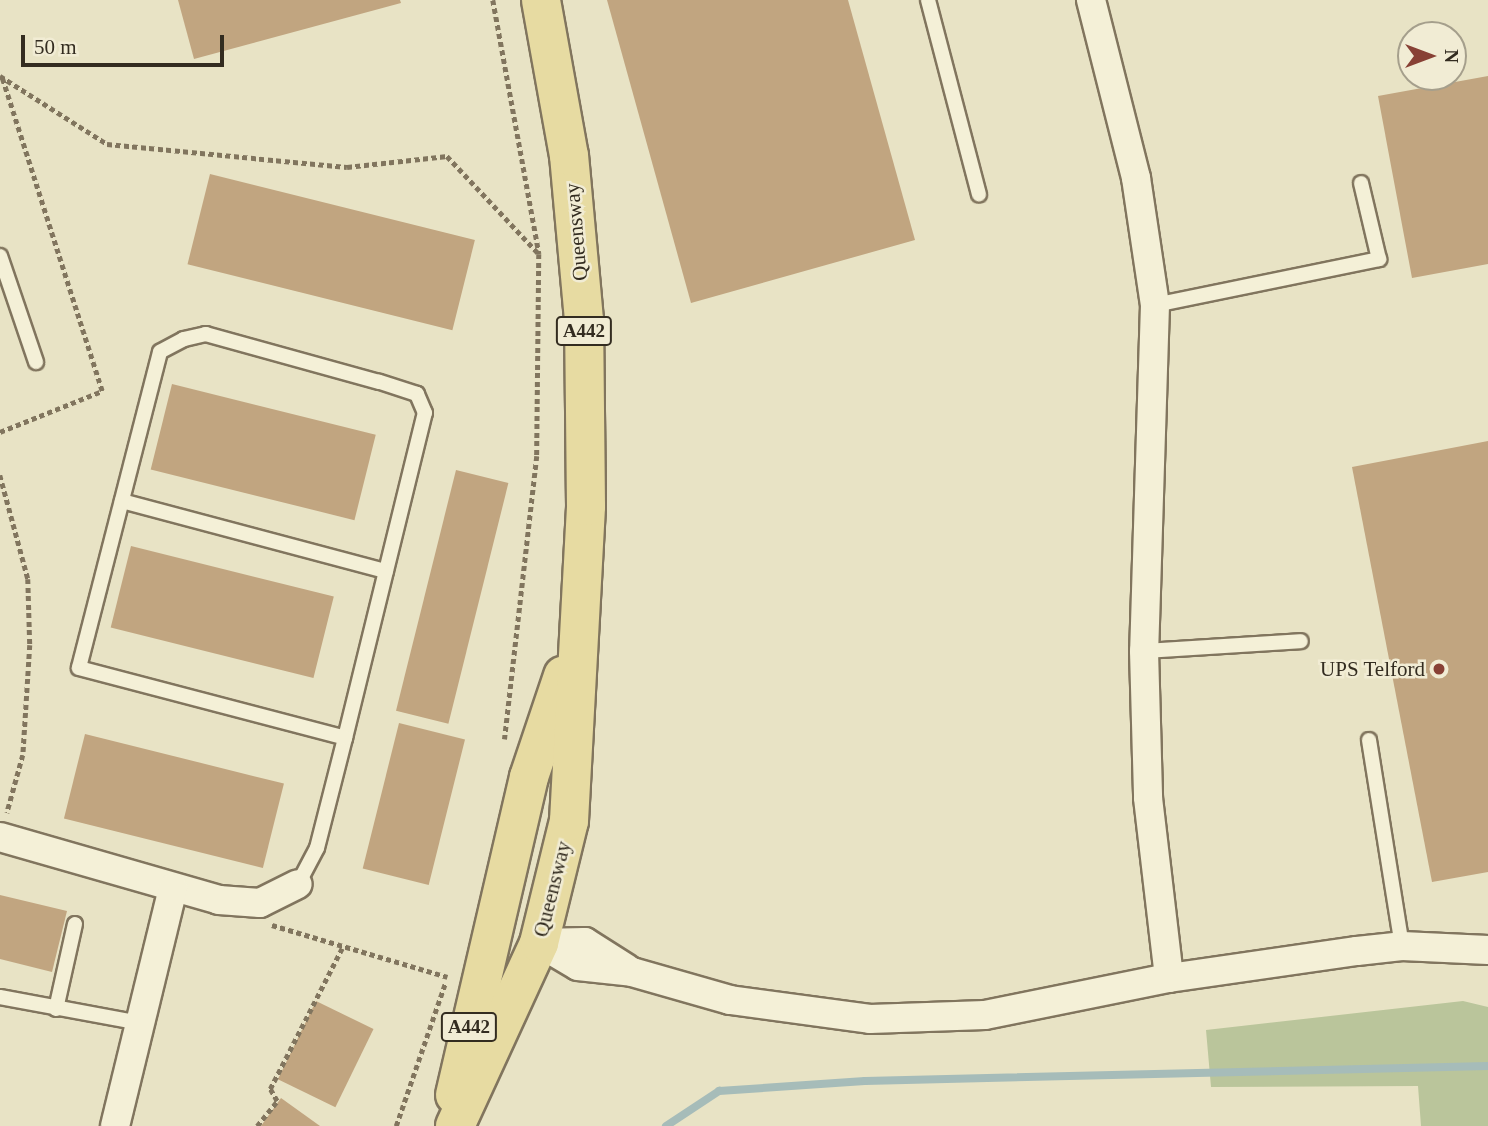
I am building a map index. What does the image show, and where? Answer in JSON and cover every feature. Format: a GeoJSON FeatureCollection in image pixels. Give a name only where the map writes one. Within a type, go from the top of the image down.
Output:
{"type":"FeatureCollection","features":[{"type":"Feature","properties":{"kind":"main road","name":"Queensway"},"geometry":{"type":"LineString","coordinates":[[455,1126],[514,1007],[539,943],[569,821],[586,506],[584,320],[569,156],[541,0]]}},
{"type":"Feature","properties":{"kind":"main road","name":"Queensway"},"geometry":{"type":"LineString","coordinates":[[449,1126],[529,777],[577,635]]}},
{"type":"Feature","properties":{"kind":"main road"},"geometry":{"type":"LineString","coordinates":[[493,930],[539,943]]}},
{"type":"Feature","properties":{"kind":"street"},"geometry":{"type":"LineString","coordinates":[[1091,0],[1136,178],[1155,305],[1144,651],[1148,798],[1169,978]]}},
{"type":"Feature","properties":{"kind":"street"},"geometry":{"type":"LineString","coordinates":[[0,837],[219,900],[260,903],[298,884]]}},
{"type":"Feature","properties":{"kind":"street"},"geometry":{"type":"LineString","coordinates":[[115,1126],[173,888]]}},
{"type":"Feature","properties":{"kind":"street"},"geometry":{"type":"LineString","coordinates":[[539,943],[585,942],[632,972],[730,1000],[870,1019],[985,1015],[1169,978],[1402,946],[1488,950]]}},
{"type":"Feature","properties":{"kind":"lane"},"geometry":{"type":"LineString","coordinates":[[928,0],[979,194]]}},
{"type":"Feature","properties":{"kind":"lane"},"geometry":{"type":"LineString","coordinates":[[1155,305],[1379,259],[1361,183]]}},
{"type":"Feature","properties":{"kind":"lane"},"geometry":{"type":"LineString","coordinates":[[0,256],[36,362]]}},
{"type":"Feature","properties":{"kind":"lane"},"geometry":{"type":"LineString","coordinates":[[298,884],[317,848],[345,738],[425,413],[417,394],[206,334],[160,352],[79,668],[345,738]]}},
{"type":"Feature","properties":{"kind":"lane"},"geometry":{"type":"LineString","coordinates":[[121,501],[386,571]]}},
{"type":"Feature","properties":{"kind":"lane"},"geometry":{"type":"LineString","coordinates":[[1144,651],[1301,641]]}},
{"type":"Feature","properties":{"kind":"lane"},"geometry":{"type":"LineString","coordinates":[[1369,740],[1402,946]]}},
{"type":"Feature","properties":{"kind":"lane"},"geometry":{"type":"LineString","coordinates":[[56,1009],[75,924]]}},
{"type":"Feature","properties":{"kind":"lane"},"geometry":{"type":"LineString","coordinates":[[0,997],[140,1023]]}},
{"type":"Feature","properties":{"kind":"path"},"geometry":{"type":"LineString","coordinates":[[493,0],[539,254],[537,456],[503,748]]}},
{"type":"Feature","properties":{"kind":"path"},"geometry":{"type":"LineString","coordinates":[[1,77],[107,144],[347,167],[447,156],[539,254]]}},
{"type":"Feature","properties":{"kind":"path"},"geometry":{"type":"LineString","coordinates":[[0,432],[102,391],[1,77]]}},
{"type":"Feature","properties":{"kind":"path"},"geometry":{"type":"LineString","coordinates":[[0,475],[28,579],[30,645],[23,755],[0,837]]}},
{"type":"Feature","properties":{"kind":"path"},"geometry":{"type":"LineString","coordinates":[[260,903],[275,930],[447,977],[396,1126]]}},
{"type":"Feature","properties":{"kind":"path"},"geometry":{"type":"LineString","coordinates":[[270,1089],[342,948]]}},
{"type":"Feature","properties":{"kind":"path"},"geometry":{"type":"LineString","coordinates":[[270,1089],[280,1100]]}},
{"type":"Feature","properties":{"kind":"path"},"geometry":{"type":"LineString","coordinates":[[257,1126],[277,1101],[270,1089]]}},
{"type":"Feature","properties":{"kind":"green space"},"geometry":{"type":"Polygon","coordinates":[[[1463,1001],[1488,1007],[1488,1126],[1421,1126],[1418,1086],[1211,1087],[1206,1030],[1463,1001]]]}},
{"type":"Feature","properties":{"kind":"building"},"geometry":{"type":"Polygon","coordinates":[[[178,0],[400,0],[401,3],[194,59],[178,0]]]}},
{"type":"Feature","properties":{"kind":"building"},"geometry":{"type":"Polygon","coordinates":[[[607,0],[848,0],[915,240],[691,303],[607,0]]]}},
{"type":"Feature","properties":{"kind":"building"},"geometry":{"type":"Polygon","coordinates":[[[1488,76],[1488,264],[1412,278],[1378,96],[1406,91],[1467,91],[1467,80],[1488,76]]]}},
{"type":"Feature","properties":{"kind":"building"},"geometry":{"type":"Polygon","coordinates":[[[210,174],[475,240],[452,330],[188,264],[210,174]]]}},
{"type":"Feature","properties":{"kind":"building"},"geometry":{"type":"Polygon","coordinates":[[[172,384],[376,435],[354,520],[151,469],[172,384]]]}},
{"type":"Feature","properties":{"kind":"building","name":"UPS Telford"},"geometry":{"type":"Polygon","coordinates":[[[1488,441],[1488,872],[1432,882],[1352,467],[1488,441]]]}},
{"type":"Feature","properties":{"kind":"building"},"geometry":{"type":"Polygon","coordinates":[[[456,470],[508,483],[448,724],[396,711],[456,470]]]}},
{"type":"Feature","properties":{"kind":"building"},"geometry":{"type":"Polygon","coordinates":[[[131,546],[334,597],[313,678],[111,628],[131,546]]]}},
{"type":"Feature","properties":{"kind":"building"},"geometry":{"type":"Polygon","coordinates":[[[399,723],[465,739],[429,885],[363,869],[399,723]]]}},
{"type":"Feature","properties":{"kind":"building"},"geometry":{"type":"Polygon","coordinates":[[[85,734],[284,784],[263,868],[64,818],[85,734]]]}},
{"type":"Feature","properties":{"kind":"building"},"geometry":{"type":"Polygon","coordinates":[[[0,895],[67,911],[52,972],[0,959],[0,895]]]}},
{"type":"Feature","properties":{"kind":"building"},"geometry":{"type":"Polygon","coordinates":[[[316,1001],[374,1029],[335,1107],[278,1079],[316,1001]]]}},
{"type":"Feature","properties":{"kind":"building"},"geometry":{"type":"Polygon","coordinates":[[[281,1098],[320,1126],[261,1126],[281,1098]]]}},
{"type":"Feature","properties":{"kind":"waterway"},"geometry":{"type":"LineString","coordinates":[[666,1126],[719,1091],[865,1081],[1488,1066]]}},
{"type":"Feature","properties":{"kind":"place","name":"UPS Telford"},"geometry":{"type":"Point","coordinates":[1439,669]}}]}
